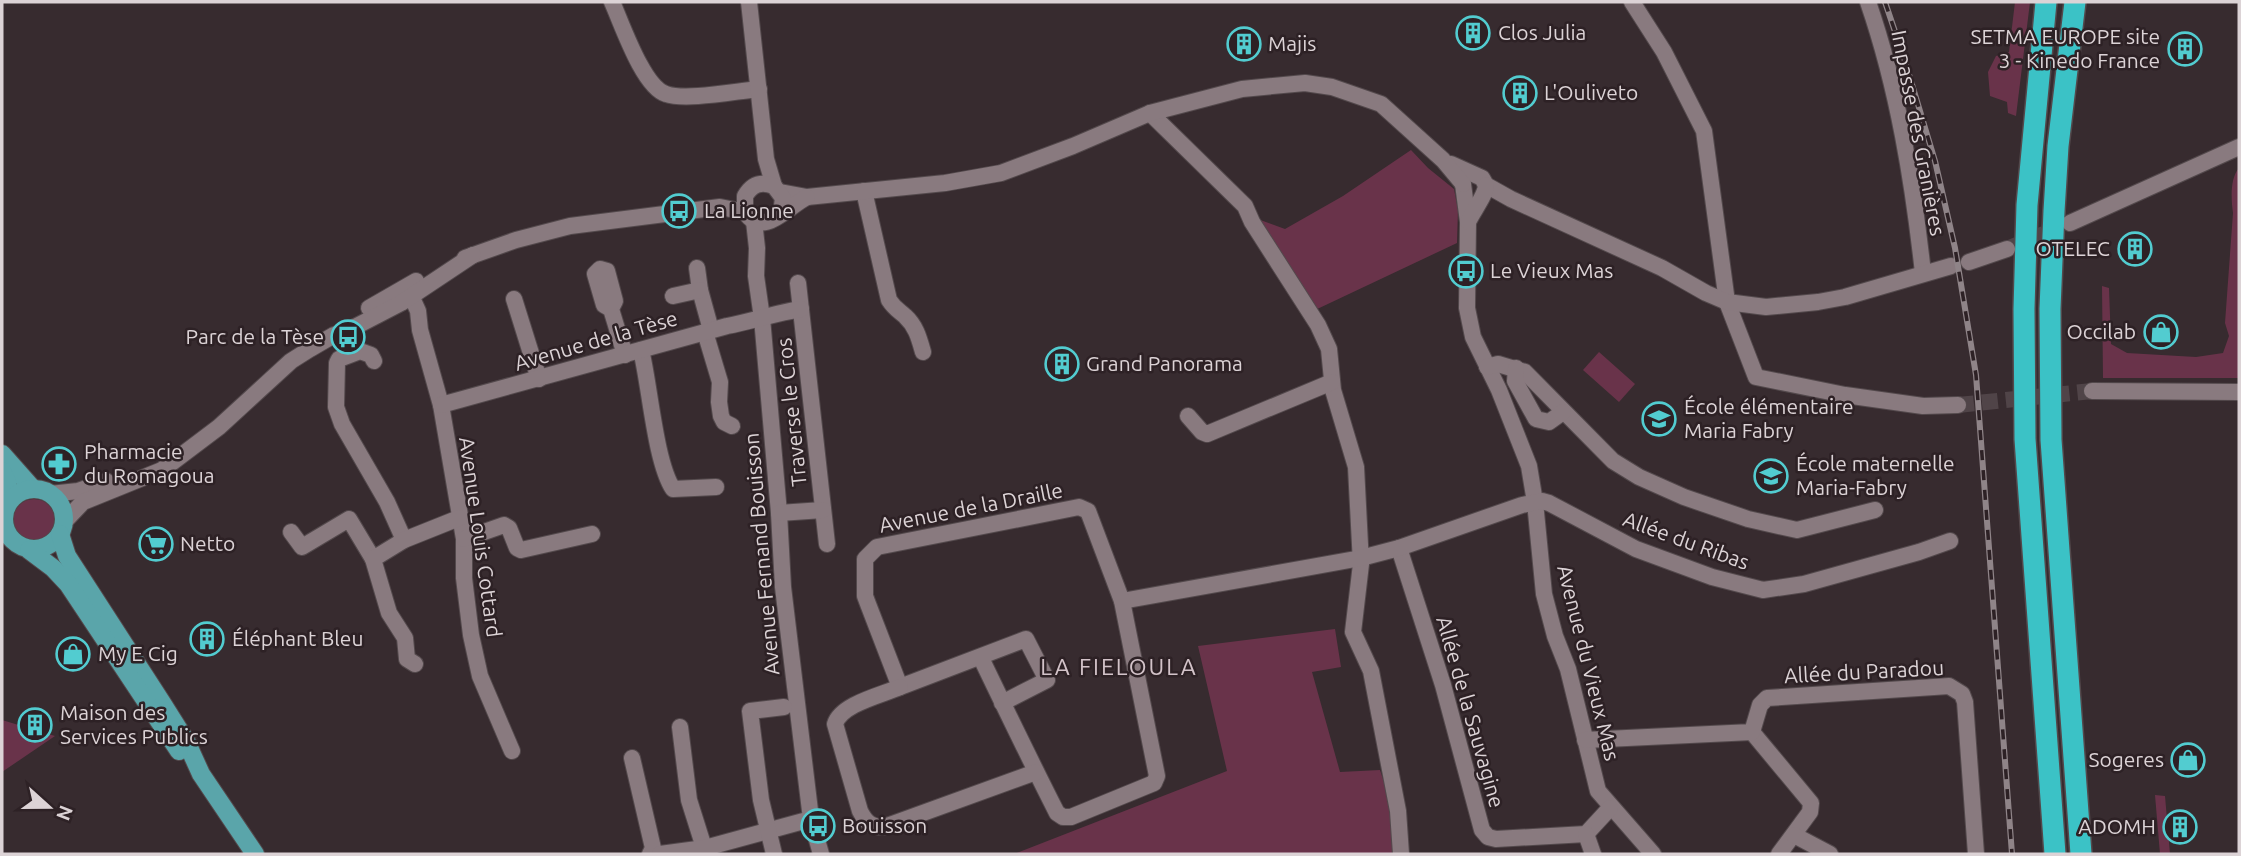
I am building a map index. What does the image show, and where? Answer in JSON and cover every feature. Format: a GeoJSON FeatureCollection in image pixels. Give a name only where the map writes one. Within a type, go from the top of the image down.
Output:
{"type":"FeatureCollection","features":[{"type":"Feature","properties":{"kind":"highway"},"geometry":{"type":"LineString","coordinates":[[2046,2],[2027,205],[2025,426],[2055,854]]}},
{"type":"Feature","properties":{"kind":"highway"},"geometry":{"type":"LineString","coordinates":[[2075,2],[2058,146],[2050,309],[2051,440],[2081,854]]}},
{"type":"Feature","properties":{"kind":"main road"},"geometry":{"type":"LineString","coordinates":[[2,454],[61,506],[66,556],[145,689],[156,706],[187,741],[199,770],[255,854]]}},
{"type":"Feature","properties":{"kind":"main road"},"geometry":{"type":"LineString","coordinates":[[2,471],[7,482],[5,535],[53,568],[68,584],[145,689]]}},
{"type":"Feature","properties":{"kind":"main road"},"geometry":{"type":"LineString","coordinates":[[5,508],[21,492],[42,491]]}},
{"type":"Feature","properties":{"kind":"main road"},"geometry":{"type":"LineString","coordinates":[[29,550],[47,547],[62,528]]}},
{"type":"Feature","properties":{"kind":"street"},"geometry":{"type":"LineString","coordinates":[[612,2],[648,80],[661,93],[679,96],[759,89]]}},
{"type":"Feature","properties":{"kind":"street"},"geometry":{"type":"LineString","coordinates":[[749,2],[766,159],[783,198],[758,208]]}},
{"type":"Feature","properties":{"kind":"street"},"geometry":{"type":"LineString","coordinates":[[1632,2],[1664,52],[1704,131],[1727,302],[1756,377],[1832,393],[1910,404],[1958,405]]}},
{"type":"Feature","properties":{"kind":"street","name":"Impasse des Granières"},"geometry":{"type":"LineString","coordinates":[[1868,2],[1887,63],[1917,214],[1923,274]]}},
{"type":"Feature","properties":{"kind":"street"},"geometry":{"type":"LineString","coordinates":[[62,528],[83,502],[162,470],[219,427],[291,361],[334,335],[349,330],[404,294],[473,256],[516,240],[570,226],[720,207],[758,208],[807,197],[945,183],[1001,173],[1150,113],[1242,89],[1306,83],[1332,88],[1381,104],[1475,189],[1511,199],[1662,268],[1727,302],[1766,307],[1818,302],[1845,297],[1951,266]]}},
{"type":"Feature","properties":{"kind":"street"},"geometry":{"type":"LineString","coordinates":[[1150,113],[1245,206],[1252,222],[1318,325],[1329,349],[1332,382],[1356,467],[1361,558],[1353,632],[1371,671],[1398,811],[1401,854]]}},
{"type":"Feature","properties":{"kind":"street"},"geometry":{"type":"LineString","coordinates":[[2070,223],[2239,147]]}},
{"type":"Feature","properties":{"kind":"street","name":"Avenue Fernand Bouisson"},"geometry":{"type":"LineString","coordinates":[[766,159],[758,208],[756,276],[779,513],[783,587],[811,819],[821,854]]}},
{"type":"Feature","properties":{"kind":"street"},"geometry":{"type":"LineString","coordinates":[[758,208],[767,184],[807,197]]}},
{"type":"Feature","properties":{"kind":"street","name":"Avenue du Vieux Mas"},"geometry":{"type":"LineString","coordinates":[[1475,189],[1468,222],[1468,320],[1529,466],[1544,594],[1555,636],[1568,669],[1598,791],[1610,808],[1653,854]]}},
{"type":"Feature","properties":{"kind":"street"},"geometry":{"type":"LineString","coordinates":[[864,191],[889,300],[914,326],[923,352]]}},
{"type":"Feature","properties":{"kind":"street"},"geometry":{"type":"LineString","coordinates":[[1969,262],[2007,249]]}},
{"type":"Feature","properties":{"kind":"street"},"geometry":{"type":"LineString","coordinates":[[697,268],[720,382],[721,416],[724,422],[732,426]]}},
{"type":"Feature","properties":{"kind":"street","name":"Traverse le Cros"},"geometry":{"type":"LineString","coordinates":[[798,283],[828,544]]}},
{"type":"Feature","properties":{"kind":"street"},"geometry":{"type":"LineString","coordinates":[[673,296],[700,290]]}},
{"type":"Feature","properties":{"kind":"street","name":"Avenue Louis Cottard"},"geometry":{"type":"LineString","coordinates":[[404,294],[419,325],[441,405],[464,539],[467,603],[480,676],[512,751]]}},
{"type":"Feature","properties":{"kind":"street"},"geometry":{"type":"LineString","coordinates":[[514,299],[539,379]]}},
{"type":"Feature","properties":{"kind":"street"},"geometry":{"type":"LineString","coordinates":[[611,309],[625,355]]}},
{"type":"Feature","properties":{"kind":"street","name":"Traverse le Cros"},"geometry":{"type":"LineString","coordinates":[[762,318],[769,314],[802,309]]}},
{"type":"Feature","properties":{"kind":"street","name":"Avenue de la Tèse"},"geometry":{"type":"LineString","coordinates":[[441,405],[762,318]]}},
{"type":"Feature","properties":{"kind":"street"},"geometry":{"type":"LineString","coordinates":[[641,350],[661,456],[669,482],[673,489],[716,487]]}},
{"type":"Feature","properties":{"kind":"street"},"geometry":{"type":"LineString","coordinates":[[374,361],[371,355],[360,351],[339,359],[336,407],[342,424],[387,502],[404,540]]}},
{"type":"Feature","properties":{"kind":"street"},"geometry":{"type":"LineString","coordinates":[[1487,367],[1498,365],[1516,368],[1515,381],[1536,419],[1549,422],[1563,412]]}},
{"type":"Feature","properties":{"kind":"street","name":"Allée du Ribas"},"geometry":{"type":"LineString","coordinates":[[1516,368],[1525,372],[1613,461],[1639,477],[1684,497],[1748,519],[1797,530],[1875,510]]}},
{"type":"Feature","properties":{"kind":"street"},"geometry":{"type":"LineString","coordinates":[[1188,416],[1207,434],[1332,382]]}},
{"type":"Feature","properties":{"kind":"street"},"geometry":{"type":"LineString","coordinates":[[2092,391],[2239,392]]}},
{"type":"Feature","properties":{"kind":"street"},"geometry":{"type":"LineString","coordinates":[[42,491],[78,491],[184,452]]}},
{"type":"Feature","properties":{"kind":"street"},"geometry":{"type":"LineString","coordinates":[[1122,601],[1361,558],[1399,548],[1535,502]]}},
{"type":"Feature","properties":{"kind":"street","name":"Allée du Ribas"},"geometry":{"type":"LineString","coordinates":[[1535,502],[1549,503],[1636,549],[1712,577],[1763,590],[1804,584],[1950,541]]}},
{"type":"Feature","properties":{"kind":"street","name":"Avenue de la Draille"},"geometry":{"type":"LineString","coordinates":[[900,687],[865,596],[865,559],[877,547],[1079,507],[1088,511],[1122,601],[1157,776],[1154,782],[1071,817],[1063,817],[1057,813],[981,658]]}},
{"type":"Feature","properties":{"kind":"street","name":"Traverse le Cros"},"geometry":{"type":"LineString","coordinates":[[779,513],[823,510]]}},
{"type":"Feature","properties":{"kind":"street"},"geometry":{"type":"LineString","coordinates":[[373,559],[404,540],[459,518]]}},
{"type":"Feature","properties":{"kind":"street"},"geometry":{"type":"LineString","coordinates":[[291,531],[302,547],[349,519],[373,559],[389,613],[405,638],[407,659],[415,664]]}},
{"type":"Feature","properties":{"kind":"street"},"geometry":{"type":"LineString","coordinates":[[464,539],[504,525],[509,528],[517,548],[522,550],[592,534]]}},
{"type":"Feature","properties":{"kind":"street","name":"Allée de la Sauvagine"},"geometry":{"type":"LineString","coordinates":[[1399,548],[1443,685],[1482,830],[1488,837],[1496,839],[1587,834]]}},
{"type":"Feature","properties":{"kind":"street"},"geometry":{"type":"LineString","coordinates":[[1002,703],[1047,680],[1026,639],[847,708],[837,717],[835,724],[860,811],[870,825],[887,826],[1036,772]]}},
{"type":"Feature","properties":{"kind":"street","name":"Allée du Paradou"},"geometry":{"type":"LineString","coordinates":[[1752,732],[1760,705],[1767,698],[1943,685],[1956,689],[1965,702],[1976,854]]}},
{"type":"Feature","properties":{"kind":"street"},"geometry":{"type":"LineString","coordinates":[[774,854],[761,800],[750,711],[784,707]]}},
{"type":"Feature","properties":{"kind":"street"},"geometry":{"type":"LineString","coordinates":[[680,727],[689,800],[705,851]]}},
{"type":"Feature","properties":{"kind":"street"},"geometry":{"type":"LineString","coordinates":[[1585,740],[1752,732],[1811,803],[1810,812],[1779,854]]}},
{"type":"Feature","properties":{"kind":"street"},"geometry":{"type":"LineString","coordinates":[[632,758],[653,848],[650,854]]}},
{"type":"Feature","properties":{"kind":"street"},"geometry":{"type":"LineString","coordinates":[[1593,854],[1587,834],[1610,808]]}},
{"type":"Feature","properties":{"kind":"street"},"geometry":{"type":"LineString","coordinates":[[660,854],[705,851],[811,819]]}},
{"type":"Feature","properties":{"kind":"street"},"geometry":{"type":"LineString","coordinates":[[1794,835],[1830,854]]}},
{"type":"Feature","properties":{"kind":"shaded area"},"geometry":{"type":"Polygon","coordinates":[[[2015,2],[2030,2],[2016,116],[2008,113],[2007,102],[1990,96],[1988,72],[1996,56],[2009,52],[2015,2]]]}},
{"type":"Feature","properties":{"kind":"shaded area"},"geometry":{"type":"Polygon","coordinates":[[[1411,150],[1454,189],[1458,210],[1457,243],[1313,311],[1255,218],[1285,229],[1343,196],[1411,150]]]}},
{"type":"Feature","properties":{"kind":"shaded area"},"geometry":{"type":"Polygon","coordinates":[[[2239,168],[2239,378],[2103,378],[2102,286],[2109,288],[2111,344],[2127,353],[2196,357],[2223,353],[2229,336],[2225,323],[2233,213],[2232,189],[2239,168]]]}},
{"type":"Feature","properties":{"kind":"shaded area"},"geometry":{"type":"Polygon","coordinates":[[[1599,352],[1635,384],[1619,402],[1583,370],[1599,352]]]}},
{"type":"Feature","properties":{"kind":"shaded area"},"geometry":{"type":"Polygon","coordinates":[[[34,499],[49,505],[55,520],[49,535],[34,541],[19,535],[13,520],[19,505],[34,499]]]}},
{"type":"Feature","properties":{"kind":"shaded area"},"geometry":{"type":"Polygon","coordinates":[[[1335,629],[1341,667],[1312,672],[1340,772],[1380,770],[1393,809],[1396,854],[1014,854],[1227,771],[1198,646],[1335,629]]]}},
{"type":"Feature","properties":{"kind":"shaded area"},"geometry":{"type":"Polygon","coordinates":[[[2,720],[55,736],[2,772],[2,720]]]}},
{"type":"Feature","properties":{"kind":"shaded area"},"geometry":{"type":"Polygon","coordinates":[[[2155,795],[2165,796],[2170,854],[2160,854],[2155,795]]]}},
{"type":"Feature","properties":{"kind":"tunnel"},"geometry":{"type":"LineString","coordinates":[[2007,249],[2061,227]]}},
{"type":"Feature","properties":{"kind":"tunnel"},"geometry":{"type":"LineString","coordinates":[[1958,405],[2092,391]]}},
{"type":"Feature","properties":{"kind":"railway"},"geometry":{"type":"LineString","coordinates":[[1885,2],[1935,161],[1955,248],[1976,375],[2012,854]]}},
{"type":"Feature","properties":{"kind":"place","name":"Clos Julia"},"geometry":{"type":"Point","coordinates":[1473,33]}},
{"type":"Feature","properties":{"kind":"place","name":"Majis"},"geometry":{"type":"Point","coordinates":[1244,44]}},
{"type":"Feature","properties":{"kind":"place","name":"SETMA EUROPE site 3 - Kinedo France"},"geometry":{"type":"Point","coordinates":[2185,49]}},
{"type":"Feature","properties":{"kind":"place","name":"L'Ouliveto"},"geometry":{"type":"Point","coordinates":[1520,93]}},
{"type":"Feature","properties":{"kind":"place","name":"La Lionne"},"geometry":{"type":"Point","coordinates":[679,211]}},
{"type":"Feature","properties":{"kind":"place","name":"OTELEC"},"geometry":{"type":"Point","coordinates":[2135,249]}},
{"type":"Feature","properties":{"kind":"place","name":"Le Vieux Mas"},"geometry":{"type":"Point","coordinates":[1466,271]}},
{"type":"Feature","properties":{"kind":"place","name":"Occilab"},"geometry":{"type":"Point","coordinates":[2161,332]}},
{"type":"Feature","properties":{"kind":"place","name":"Parc de la Tèse"},"geometry":{"type":"Point","coordinates":[348,337]}},
{"type":"Feature","properties":{"kind":"place","name":"Grand Panorama"},"geometry":{"type":"Point","coordinates":[1062,364]}},
{"type":"Feature","properties":{"kind":"place","name":"École élémentaire Maria Fabry"},"geometry":{"type":"Point","coordinates":[1659,419]}},
{"type":"Feature","properties":{"kind":"place","name":"Pharmacie du Romagoua"},"geometry":{"type":"Point","coordinates":[59,464]}},
{"type":"Feature","properties":{"kind":"place","name":"École maternelle Maria-Fabry"},"geometry":{"type":"Point","coordinates":[1771,476]}},
{"type":"Feature","properties":{"kind":"place","name":"Netto"},"geometry":{"type":"Point","coordinates":[156,544]}},
{"type":"Feature","properties":{"kind":"place","name":"Éléphant Bleu"},"geometry":{"type":"Point","coordinates":[207,639]}},
{"type":"Feature","properties":{"kind":"place","name":"My E Cig"},"geometry":{"type":"Point","coordinates":[73,654]}},
{"type":"Feature","properties":{"kind":"place","name":"Maison des Services Publics"},"geometry":{"type":"Point","coordinates":[35,725]}},
{"type":"Feature","properties":{"kind":"place","name":"Sogeres"},"geometry":{"type":"Point","coordinates":[2188,760]}},
{"type":"Feature","properties":{"kind":"place","name":"Bouisson"},"geometry":{"type":"Point","coordinates":[818,826]}},
{"type":"Feature","properties":{"kind":"place","name":"ADOMH"},"geometry":{"type":"Point","coordinates":[2180,827]}},
{"type":"Feature","properties":{"kind":"district","name":"LA FIELOULA"},"geometry":{"type":"Point","coordinates":[1119,667]}}]}
